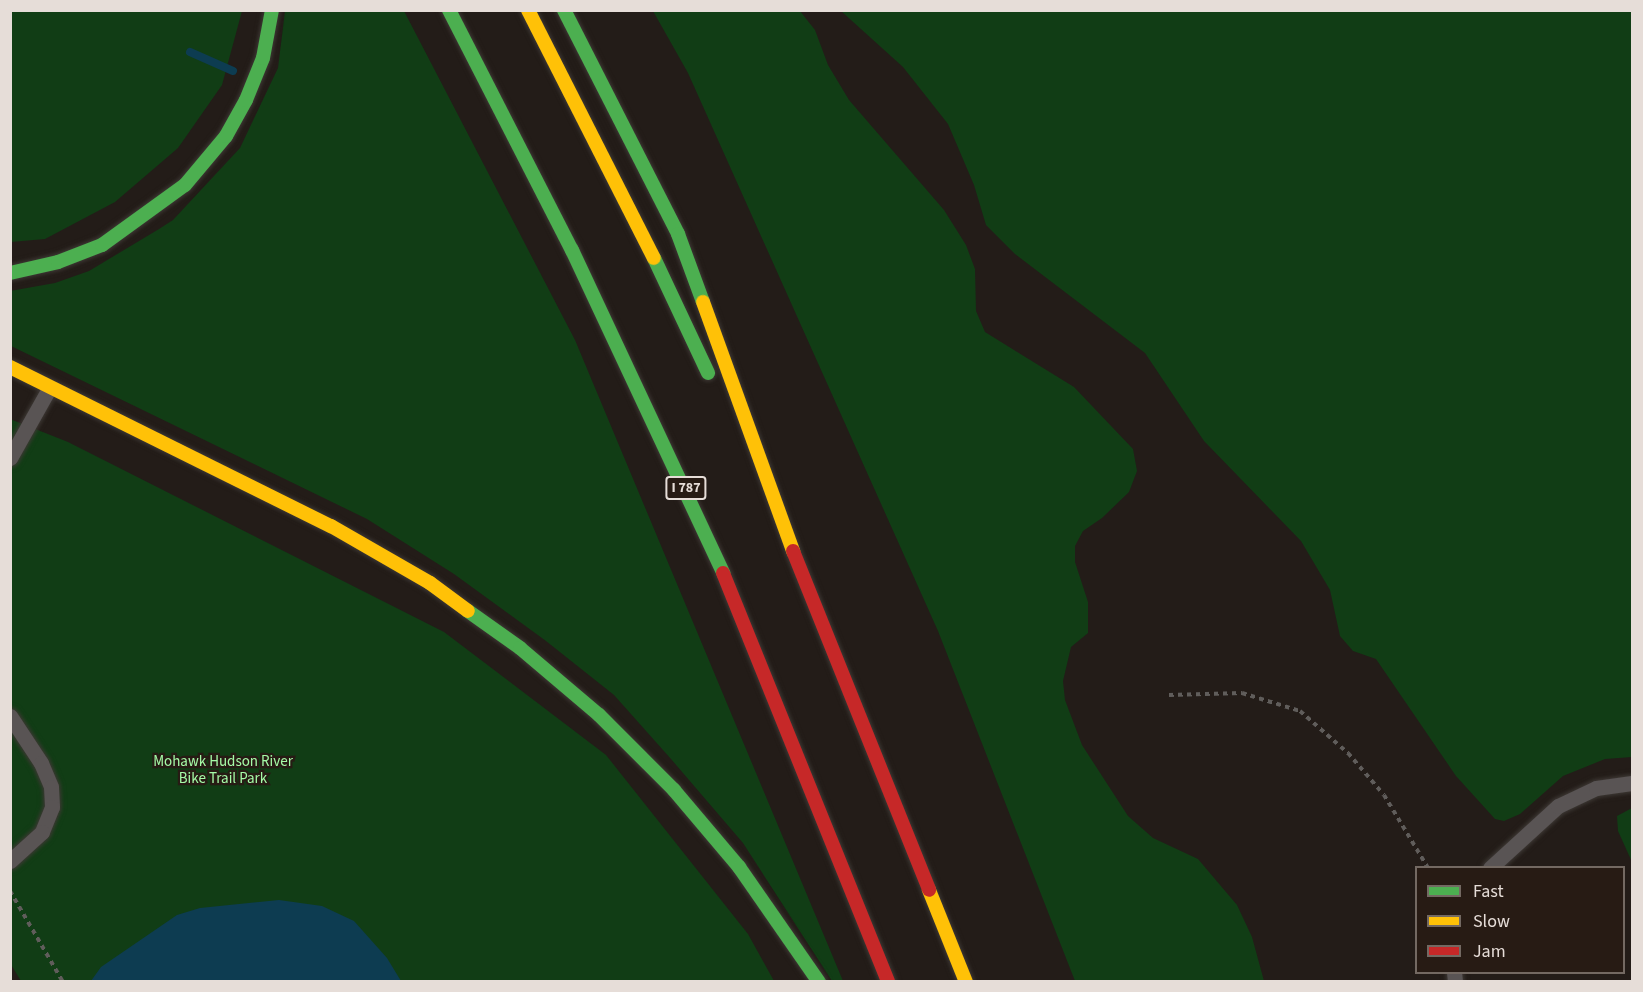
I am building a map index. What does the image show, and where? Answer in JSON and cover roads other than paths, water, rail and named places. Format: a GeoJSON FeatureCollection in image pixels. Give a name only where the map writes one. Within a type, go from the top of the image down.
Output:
{"type":"FeatureCollection","features":[{"type":"Feature","properties":{"kind":"highway"},"geometry":{"type":"LineString","coordinates":[[10,273],[58,262],[102,244],[144,218],[185,185],[213,154],[241,109],[263,58],[272,10]]}},
{"type":"Feature","properties":{"kind":"highway","name":"I 787"},"geometry":{"type":"LineString","coordinates":[[449,10],[567,240],[690,498],[752,640],[888,981]]}},
{"type":"Feature","properties":{"kind":"highway"},"geometry":{"type":"LineString","coordinates":[[528,10],[635,217],[716,388]]}},
{"type":"Feature","properties":{"kind":"highway"},"geometry":{"type":"LineString","coordinates":[[564,10],[678,234],[792,548],[966,981]]}},
{"type":"Feature","properties":{"kind":"highway"},"geometry":{"type":"LineString","coordinates":[[10,367],[381,554],[520,648],[599,715],[687,805],[753,885],[819,981]]}},
{"type":"Feature","properties":{"kind":"highway"},"geometry":{"type":"LineString","coordinates":[[726,409],[792,548]]}},
{"type":"Feature","properties":{"kind":"lane"},"geometry":{"type":"LineString","coordinates":[[10,458],[50,387]]}},
{"type":"Feature","properties":{"kind":"lane"},"geometry":{"type":"LineString","coordinates":[[10,716],[41,763],[51,787],[52,807],[42,832],[10,861]]}},
{"type":"Feature","properties":{"kind":"lane"},"geometry":{"type":"LineString","coordinates":[[1491,866],[1558,806],[1596,788],[1632,783]]}},
{"type":"Feature","properties":{"kind":"water"},"geometry":{"type":"Polygon","coordinates":[[[279,900],[322,906],[354,921],[387,958],[401,981],[91,981],[101,967],[177,915],[200,908],[279,900]]]}},
{"type":"Feature","properties":{"kind":"waterway"},"geometry":{"type":"LineString","coordinates":[[190,52],[233,71]]}},
{"type":"Feature","properties":{"kind":"park label","name":"Mohawk Hudson River Bike Trail Park"},"geometry":{"type":"Point","coordinates":[223,770]}}]}
